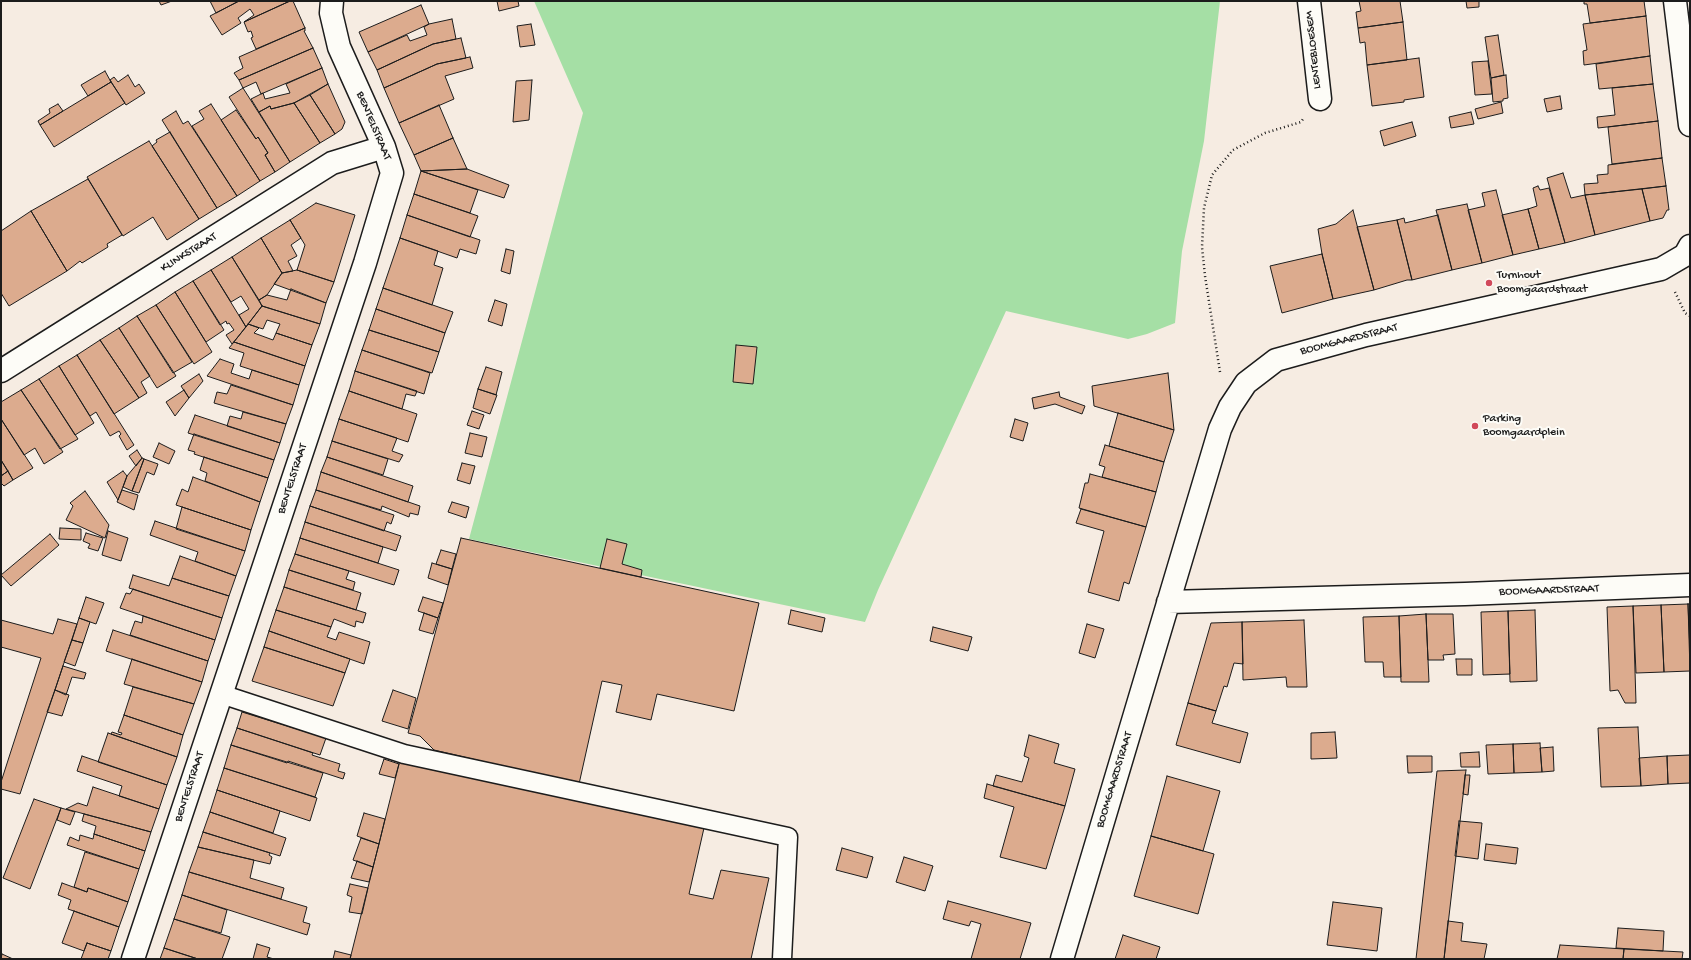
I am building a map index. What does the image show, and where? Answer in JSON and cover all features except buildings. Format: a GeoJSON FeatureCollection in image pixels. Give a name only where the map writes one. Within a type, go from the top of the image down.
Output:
{"type":"FeatureCollection","features":[{"type":"Feature","properties":{"kind":"street","name":"BENTELSTRAAT"},"geometry":{"type":"LineString","coordinates":[[133,959],[372,240],[392,173],[384,147],[339,47],[331,13],[332,1]]}},
{"type":"Feature","properties":{"kind":"street","name":"LENTEBLOESEM"},"geometry":{"type":"LineString","coordinates":[[1309,1],[1320,99]]}},
{"type":"Feature","properties":{"kind":"street"},"geometry":{"type":"LineString","coordinates":[[1675,1],[1690,125]]}},
{"type":"Feature","properties":{"kind":"street","name":"KLINKSTRAAT"},"geometry":{"type":"LineString","coordinates":[[1,371],[332,163],[384,147]]}},
{"type":"Feature","properties":{"kind":"street","name":"BOOMGAARDSTRAAT"},"geometry":{"type":"LineString","coordinates":[[1062,959],[1220,429],[1230,407],[1246,383],[1276,360],[1366,335],[1660,269],[1688,253]]}},
{"type":"Feature","properties":{"kind":"street","name":"BOOMGAARDSTRAAT"},"geometry":{"type":"LineString","coordinates":[[1168,602],[1465,594],[1690,585]]}},
{"type":"Feature","properties":{"kind":"lane"},"geometry":{"type":"LineString","coordinates":[[221,694],[404,754],[788,837],[782,959]]}},
{"type":"Feature","properties":{"kind":"path"},"geometry":{"type":"LineString","coordinates":[[1230,407],[1220,372],[1202,247],[1204,208],[1212,175],[1233,150],[1265,134],[1300,122],[1320,99]]}},
{"type":"Feature","properties":{"kind":"green space"},"geometry":{"type":"Polygon","coordinates":[[[534,1],[1220,1],[1204,141],[1182,251],[1175,323],[1147,334],[1128,339],[1006,311],[878,590],[865,622],[469,539],[583,113],[534,1]]]}},
{"type":"Feature","properties":{"kind":"place","name":"Turnhout Boomgaardstraat"},"geometry":{"type":"Point","coordinates":[1489,283]}},
{"type":"Feature","properties":{"kind":"place","name":"Parking Boomgaardplein"},"geometry":{"type":"Point","coordinates":[1475,426]}}]}
